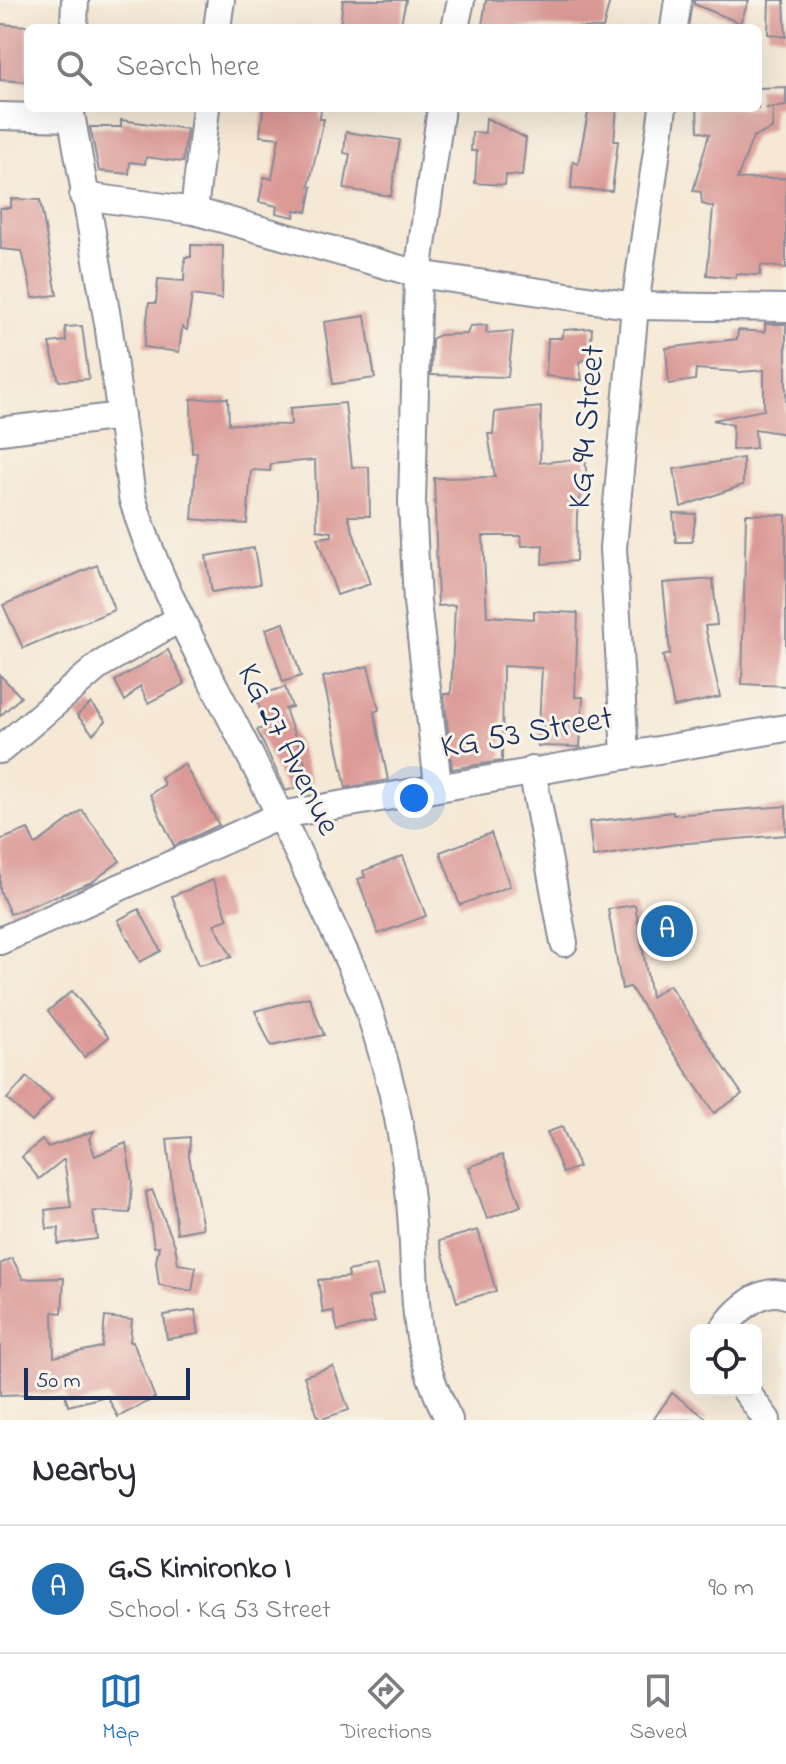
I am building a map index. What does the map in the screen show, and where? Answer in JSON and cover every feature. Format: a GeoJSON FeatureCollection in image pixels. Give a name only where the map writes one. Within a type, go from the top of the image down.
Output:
{"type":"FeatureCollection","features":[{"type":"Feature","properties":{"kind":"street"},"geometry":{"type":"LineString","coordinates":[[74,24],[75,0]]}},
{"type":"Feature","properties":{"kind":"street"},"geometry":{"type":"LineString","coordinates":[[218,24],[221,0]]}},
{"type":"Feature","properties":{"kind":"street"},"geometry":{"type":"LineString","coordinates":[[456,24],[461,0]]}},
{"type":"Feature","properties":{"kind":"street"},"geometry":{"type":"LineString","coordinates":[[675,24],[678,0]]}},
{"type":"Feature","properties":{"kind":"street"},"geometry":{"type":"LineString","coordinates":[[194,211],[206,112]]}},
{"type":"Feature","properties":{"kind":"street"},"geometry":{"type":"LineString","coordinates":[[438,785],[417,602],[412,502],[418,274],[440,112]]}},
{"type":"Feature","properties":{"kind":"street","name":"KG 94 Street"},"geometry":{"type":"LineString","coordinates":[[625,754],[613,548],[635,306],[662,112]]}},
{"type":"Feature","properties":{"kind":"street"},"geometry":{"type":"LineString","coordinates":[[0,116],[70,113]]}},
{"type":"Feature","properties":{"kind":"street","name":"KG 27 Avenue"},"geometry":{"type":"LineString","coordinates":[[70,113],[108,323],[132,497],[139,523],[179,619],[281,815],[367,1003],[389,1071],[412,1227],[417,1329],[423,1361],[449,1420]]}},
{"type":"Feature","properties":{"kind":"street"},"geometry":{"type":"LineString","coordinates":[[83,196],[194,211],[418,274],[635,306],[786,308]]}},
{"type":"Feature","properties":{"kind":"street"},"geometry":{"type":"LineString","coordinates":[[0,431],[121,416]]}},
{"type":"Feature","properties":{"kind":"street"},"geometry":{"type":"LineString","coordinates":[[0,750],[101,664],[179,619]]}},
{"type":"Feature","properties":{"kind":"street","name":"KG 53 Street"},"geometry":{"type":"LineString","coordinates":[[0,941],[281,815],[438,785],[786,728]]}},
{"type":"Feature","properties":{"kind":"street"},"geometry":{"type":"LineString","coordinates":[[532,770],[564,943]]}},
{"type":"Feature","properties":{"kind":"street"},"geometry":{"type":"LineString","coordinates":[[729,1324],[750,1301],[778,1292],[786,1295]]}},
{"type":"Feature","properties":{"kind":"street"},"geometry":{"type":"LineString","coordinates":[[749,1396],[767,1420]]}},
{"type":"Feature","properties":{"kind":"building"},"geometry":{"type":"Polygon","coordinates":[[[343,0],[406,0],[401,24],[340,24],[343,0]]]}},
{"type":"Feature","properties":{"kind":"building"},"geometry":{"type":"Polygon","coordinates":[[[486,0],[610,0],[604,24],[482,24],[486,0]]]}},
{"type":"Feature","properties":{"kind":"building"},"geometry":{"type":"Polygon","coordinates":[[[694,0],[749,0],[740,23],[694,4],[694,0]]]}},
{"type":"Feature","properties":{"kind":"building"},"geometry":{"type":"Polygon","coordinates":[[[769,0],[784,0],[786,37],[768,34],[769,0]]]}},
{"type":"Feature","properties":{"kind":"building"},"geometry":{"type":"Polygon","coordinates":[[[0,24],[24,26],[24,82],[0,80],[0,24]]]}},
{"type":"Feature","properties":{"kind":"building"},"geometry":{"type":"Polygon","coordinates":[[[786,87],[786,106],[766,108],[773,108],[772,129],[753,137],[737,179],[786,178],[786,268],[761,265],[760,275],[736,274],[736,278],[707,275],[713,207],[702,204],[701,192],[693,191],[709,134],[698,131],[697,112],[762,112],[762,88],[786,87]]]}},
{"type":"Feature","properties":{"kind":"building"},"geometry":{"type":"Polygon","coordinates":[[[263,112],[321,112],[320,119],[324,119],[309,186],[312,187],[307,212],[295,210],[294,217],[276,213],[277,206],[259,202],[264,177],[272,179],[279,138],[260,136],[263,112]]]}},
{"type":"Feature","properties":{"kind":"building"},"geometry":{"type":"Polygon","coordinates":[[[588,112],[617,112],[614,141],[618,141],[612,191],[571,189],[573,161],[578,164],[588,112]]]}},
{"type":"Feature","properties":{"kind":"building"},"geometry":{"type":"Polygon","coordinates":[[[486,118],[526,138],[522,176],[506,175],[505,185],[475,183],[477,151],[471,151],[472,132],[485,133],[486,118]]]}},
{"type":"Feature","properties":{"kind":"building"},"geometry":{"type":"Polygon","coordinates":[[[121,120],[187,129],[183,162],[146,157],[145,164],[130,162],[129,174],[99,171],[90,127],[121,127],[121,120]]]}},
{"type":"Feature","properties":{"kind":"building"},"geometry":{"type":"Polygon","coordinates":[[[346,132],[400,140],[391,196],[344,189],[350,154],[344,153],[346,132]]]}},
{"type":"Feature","properties":{"kind":"building"},"geometry":{"type":"Polygon","coordinates":[[[11,199],[40,200],[57,295],[33,298],[22,251],[1,249],[0,208],[11,208],[11,199]]]}},
{"type":"Feature","properties":{"kind":"building"},"geometry":{"type":"Polygon","coordinates":[[[191,245],[223,246],[222,299],[192,295],[187,330],[182,327],[179,352],[144,347],[149,303],[156,303],[158,279],[184,281],[185,257],[191,257],[191,245]]]}},
{"type":"Feature","properties":{"kind":"building"},"geometry":{"type":"Polygon","coordinates":[[[365,316],[375,378],[333,384],[324,322],[365,316]]]}},
{"type":"Feature","properties":{"kind":"building"},"geometry":{"type":"Polygon","coordinates":[[[765,324],[786,324],[786,434],[755,429],[756,448],[732,450],[733,425],[713,420],[764,410],[764,370],[696,369],[695,380],[669,384],[666,348],[737,339],[738,330],[765,332],[765,324]]]}},
{"type":"Feature","properties":{"kind":"building"},"geometry":{"type":"Polygon","coordinates":[[[487,325],[486,333],[513,331],[508,377],[431,375],[432,339],[439,335],[467,334],[470,326],[487,325]]]}},
{"type":"Feature","properties":{"kind":"building"},"geometry":{"type":"Polygon","coordinates":[[[82,326],[89,379],[59,381],[49,343],[66,341],[65,327],[82,326]]]}},
{"type":"Feature","properties":{"kind":"building"},"geometry":{"type":"Polygon","coordinates":[[[592,328],[590,357],[579,362],[582,380],[546,376],[548,338],[561,338],[564,330],[592,328]]]}},
{"type":"Feature","properties":{"kind":"building"},"geometry":{"type":"Polygon","coordinates":[[[228,398],[229,424],[291,425],[290,408],[345,403],[352,467],[369,467],[370,516],[348,516],[370,584],[337,595],[317,538],[332,536],[332,532],[317,530],[315,460],[271,464],[270,471],[251,470],[247,524],[192,519],[197,452],[192,453],[191,399],[228,398]]]}},
{"type":"Feature","properties":{"kind":"building"},"geometry":{"type":"Polygon","coordinates":[[[541,407],[540,463],[585,458],[588,491],[581,491],[577,514],[576,561],[542,564],[543,545],[522,546],[521,536],[483,536],[487,616],[534,619],[534,611],[578,613],[575,697],[583,697],[580,747],[538,746],[542,668],[503,666],[502,761],[452,769],[444,694],[451,694],[455,605],[438,606],[434,478],[495,477],[488,434],[493,434],[495,412],[541,407]]]}},
{"type":"Feature","properties":{"kind":"building"},"geometry":{"type":"Polygon","coordinates":[[[743,458],[743,485],[681,507],[674,469],[743,458]]]}},
{"type":"Feature","properties":{"kind":"building"},"geometry":{"type":"Polygon","coordinates":[[[673,513],[696,514],[692,542],[676,542],[673,513]]]}},
{"type":"Feature","properties":{"kind":"building"},"geometry":{"type":"Polygon","coordinates":[[[746,514],[786,515],[786,686],[742,684],[746,514]]]}},
{"type":"Feature","properties":{"kind":"building"},"geometry":{"type":"Polygon","coordinates":[[[254,548],[260,584],[212,592],[206,556],[254,548]]]}},
{"type":"Feature","properties":{"kind":"building"},"geometry":{"type":"Polygon","coordinates":[[[97,565],[114,610],[23,648],[3,605],[97,565]]]}},
{"type":"Feature","properties":{"kind":"building"},"geometry":{"type":"Polygon","coordinates":[[[713,579],[717,625],[705,626],[720,697],[674,707],[663,656],[670,654],[663,583],[713,579]]]}},
{"type":"Feature","properties":{"kind":"building"},"geometry":{"type":"Polygon","coordinates":[[[284,623],[301,676],[283,682],[266,629],[284,623]]]}},
{"type":"Feature","properties":{"kind":"building"},"geometry":{"type":"Polygon","coordinates":[[[168,650],[185,684],[148,703],[140,686],[125,701],[115,681],[168,650]]]}},
{"type":"Feature","properties":{"kind":"building"},"geometry":{"type":"Polygon","coordinates":[[[368,666],[379,710],[374,712],[388,780],[346,788],[323,677],[368,666]]]}},
{"type":"Feature","properties":{"kind":"building"},"geometry":{"type":"Polygon","coordinates":[[[0,675],[21,697],[0,716],[0,675]]]}},
{"type":"Feature","properties":{"kind":"building"},"geometry":{"type":"Polygon","coordinates":[[[285,687],[292,707],[285,709],[312,782],[286,791],[257,730],[265,727],[256,696],[285,687]]]}},
{"type":"Feature","properties":{"kind":"building"},"geometry":{"type":"Polygon","coordinates":[[[91,703],[106,721],[93,734],[77,715],[91,703]]]}},
{"type":"Feature","properties":{"kind":"building"},"geometry":{"type":"Polygon","coordinates":[[[184,764],[219,825],[174,846],[150,794],[164,785],[161,777],[184,764]]]}},
{"type":"Feature","properties":{"kind":"building"},"geometry":{"type":"Polygon","coordinates":[[[786,806],[786,835],[677,844],[593,857],[589,822],[673,812],[673,815],[786,806]]]}},
{"type":"Feature","properties":{"kind":"building"},"geometry":{"type":"Polygon","coordinates":[[[82,810],[120,861],[92,882],[10,914],[0,891],[0,840],[28,829],[35,845],[82,810]]]}},
{"type":"Feature","properties":{"kind":"building"},"geometry":{"type":"Polygon","coordinates":[[[491,833],[510,886],[460,905],[440,852],[491,833]]]}},
{"type":"Feature","properties":{"kind":"building"},"geometry":{"type":"Polygon","coordinates":[[[403,856],[426,916],[378,934],[358,879],[365,877],[363,871],[403,856]]]}},
{"type":"Feature","properties":{"kind":"building"},"geometry":{"type":"Polygon","coordinates":[[[213,880],[228,919],[214,924],[232,957],[199,965],[172,896],[213,880]]]}},
{"type":"Feature","properties":{"kind":"building"},"geometry":{"type":"Polygon","coordinates":[[[635,905],[651,997],[669,985],[742,1094],[714,1113],[630,987],[622,989],[608,909],[635,905]]]}},
{"type":"Feature","properties":{"kind":"building"},"geometry":{"type":"Polygon","coordinates":[[[139,909],[161,951],[140,962],[118,920],[139,909]]]}},
{"type":"Feature","properties":{"kind":"building"},"geometry":{"type":"Polygon","coordinates":[[[72,991],[109,1037],[84,1057],[48,1011],[72,991]]]}},
{"type":"Feature","properties":{"kind":"building"},"geometry":{"type":"Polygon","coordinates":[[[309,997],[324,1035],[271,1046],[255,1011],[309,997]]]}},
{"type":"Feature","properties":{"kind":"building"},"geometry":{"type":"Polygon","coordinates":[[[27,1077],[52,1100],[32,1122],[7,1099],[27,1077]]]}},
{"type":"Feature","properties":{"kind":"building"},"geometry":{"type":"Polygon","coordinates":[[[562,1127],[579,1167],[563,1173],[547,1132],[562,1127]]]}},
{"type":"Feature","properties":{"kind":"building"},"geometry":{"type":"Polygon","coordinates":[[[94,1131],[89,1139],[95,1156],[126,1143],[132,1181],[130,1213],[93,1211],[97,1239],[58,1244],[59,1228],[47,1229],[45,1210],[71,1207],[64,1159],[39,1179],[22,1157],[42,1140],[48,1147],[94,1131]]]}},
{"type":"Feature","properties":{"kind":"building"},"geometry":{"type":"Polygon","coordinates":[[[190,1137],[189,1156],[203,1228],[177,1233],[167,1139],[190,1137]]]}},
{"type":"Feature","properties":{"kind":"building"},"geometry":{"type":"Polygon","coordinates":[[[502,1155],[521,1206],[487,1219],[469,1167],[502,1155]]]}},
{"type":"Feature","properties":{"kind":"building"},"geometry":{"type":"Polygon","coordinates":[[[152,1190],[175,1245],[178,1264],[196,1267],[192,1291],[159,1285],[156,1262],[159,1246],[154,1247],[146,1192],[152,1190]]]}},
{"type":"Feature","properties":{"kind":"building"},"geometry":{"type":"Polygon","coordinates":[[[478,1230],[496,1291],[457,1302],[439,1241],[478,1230]]]}},
{"type":"Feature","properties":{"kind":"building"},"geometry":{"type":"Polygon","coordinates":[[[12,1258],[23,1279],[64,1278],[62,1313],[53,1312],[54,1357],[102,1347],[105,1317],[132,1320],[130,1342],[133,1342],[155,1398],[118,1417],[107,1396],[68,1406],[65,1393],[0,1395],[0,1264],[12,1258]]]}},
{"type":"Feature","properties":{"kind":"building"},"geometry":{"type":"Polygon","coordinates":[[[376,1265],[383,1294],[368,1298],[375,1322],[338,1331],[333,1311],[323,1313],[318,1280],[349,1277],[348,1271],[376,1265]]]}},
{"type":"Feature","properties":{"kind":"building"},"geometry":{"type":"Polygon","coordinates":[[[195,1310],[199,1334],[167,1339],[164,1315],[195,1310]]]}},
{"type":"Feature","properties":{"kind":"building"},"geometry":{"type":"Polygon","coordinates":[[[333,1366],[349,1410],[319,1420],[304,1376],[333,1366]]]}},
{"type":"Feature","properties":{"kind":"building"},"geometry":{"type":"Polygon","coordinates":[[[672,1393],[709,1420],[653,1420],[672,1393]]]}},
{"type":"Feature","properties":{"kind":"place","name":"G.S Kimironko I"},"geometry":{"type":"Point","coordinates":[667,931]}}]}
